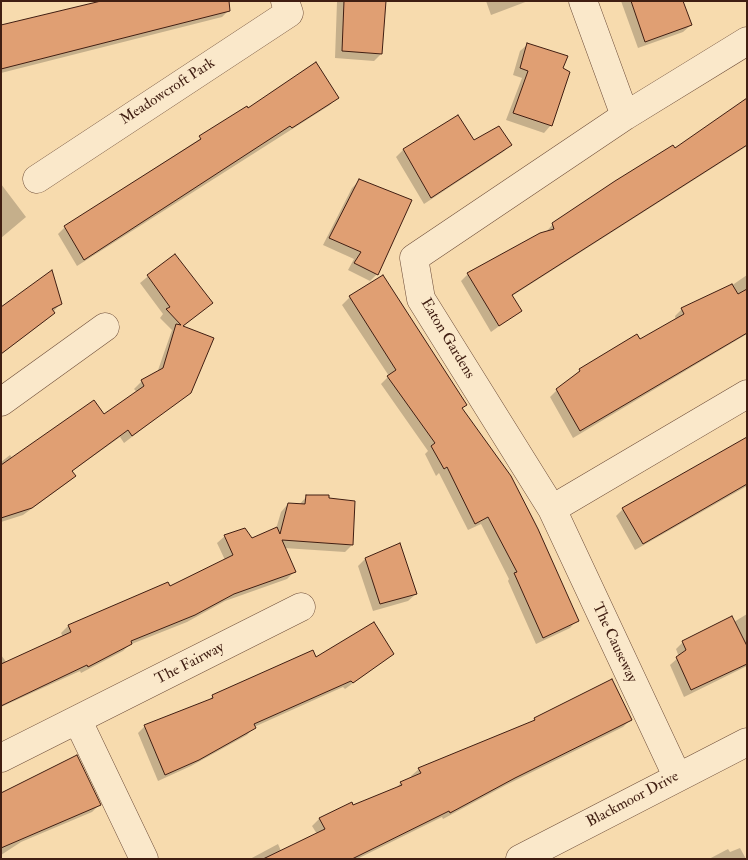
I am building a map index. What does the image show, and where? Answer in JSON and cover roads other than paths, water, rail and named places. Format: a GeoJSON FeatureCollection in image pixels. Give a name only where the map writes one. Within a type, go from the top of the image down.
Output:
{"type":"FeatureCollection","features":[{"type":"Feature","properties":{"kind":"street","name":"Meadowcroft Park"},"geometry":{"type":"LineString","coordinates":[[37,179],[289,13],[286,1]]}},
{"type":"Feature","properties":{"kind":"street"},"geometry":{"type":"LineString","coordinates":[[583,1],[625,116]]}},
{"type":"Feature","properties":{"kind":"street","name":"Eaton Gardens"},"geometry":{"type":"LineString","coordinates":[[552,509],[421,299],[414,258],[625,116],[747,41]]}},
{"type":"Feature","properties":{"kind":"street"},"geometry":{"type":"LineString","coordinates":[[1,402],[105,326]]}},
{"type":"Feature","properties":{"kind":"street"},"geometry":{"type":"LineString","coordinates":[[552,509],[747,394]]}},
{"type":"Feature","properties":{"kind":"street","name":"The Causeway"},"geometry":{"type":"LineString","coordinates":[[552,509],[676,776]]}},
{"type":"Feature","properties":{"kind":"street","name":"The Fairway"},"geometry":{"type":"LineString","coordinates":[[1,758],[78,721],[301,607]]}},
{"type":"Feature","properties":{"kind":"street"},"geometry":{"type":"LineString","coordinates":[[78,721],[144,859]]}},
{"type":"Feature","properties":{"kind":"street","name":"Blackmoor Drive"},"geometry":{"type":"LineString","coordinates":[[520,859],[676,776],[747,742]]}}]}
